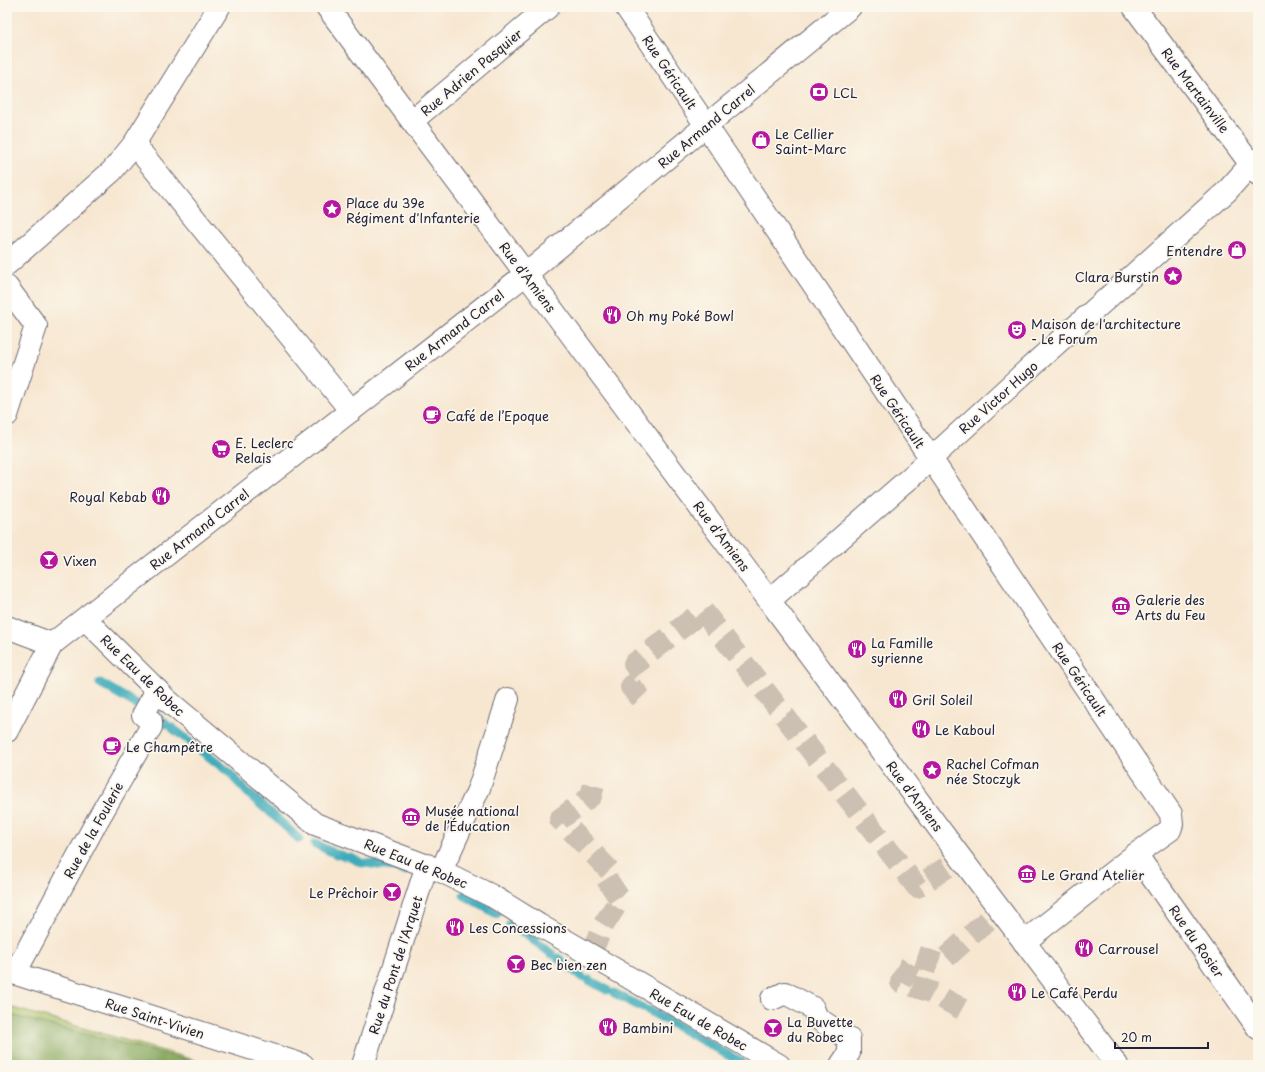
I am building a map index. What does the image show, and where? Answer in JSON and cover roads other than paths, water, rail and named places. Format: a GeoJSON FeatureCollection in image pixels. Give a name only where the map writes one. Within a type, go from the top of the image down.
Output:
{"type":"FeatureCollection","features":[{"type":"Feature","properties":{"kind":"street"},"geometry":{"type":"LineString","coordinates":[[7,264],[112,171],[134,144],[219,7]]}},
{"type":"Feature","properties":{"kind":"street","name":"Rue d'Amiens"},"geometry":{"type":"LineString","coordinates":[[327,7],[1117,1065]]}},
{"type":"Feature","properties":{"kind":"street","name":"Rue Adrien Pasquier"},"geometry":{"type":"LineString","coordinates":[[412,122],[548,7]]}},
{"type":"Feature","properties":{"kind":"street","name":"Rue Géricault"},"geometry":{"type":"LineString","coordinates":[[626,7],[1171,814],[1172,824],[1170,830],[1136,854]]}},
{"type":"Feature","properties":{"kind":"street","name":"Rue Armand Carrel"},"geometry":{"type":"LineString","coordinates":[[52,644],[526,274],[850,7]]}},
{"type":"Feature","properties":{"kind":"street","name":"Rue Martainville"},"geometry":{"type":"LineString","coordinates":[[1134,7],[1256,166]]}},
{"type":"Feature","properties":{"kind":"street"},"geometry":{"type":"LineString","coordinates":[[134,144],[351,411]]}},
{"type":"Feature","properties":{"kind":"street","name":"Rue Victor Hugo"},"geometry":{"type":"LineString","coordinates":[[770,600],[931,459],[1030,367],[1256,166]]}},
{"type":"Feature","properties":{"kind":"street"},"geometry":{"type":"LineString","coordinates":[[7,287],[36,326],[7,415]]}},
{"type":"Feature","properties":{"kind":"street","name":"Rue Eau de Robec"},"geometry":{"type":"LineString","coordinates":[[85,618],[168,701],[316,824],[434,868],[492,896],[539,926],[779,1065]]}},
{"type":"Feature","properties":{"kind":"street"},"geometry":{"type":"LineString","coordinates":[[7,627],[52,644],[7,731]]}},
{"type":"Feature","properties":{"kind":"street","name":"Rue de la Foulerie"},"geometry":{"type":"LineString","coordinates":[[11,972],[151,727],[151,721],[143,715],[157,690]]}},
{"type":"Feature","properties":{"kind":"street","name":"Rue du Pont de l'Arquet"},"geometry":{"type":"LineString","coordinates":[[363,1065],[434,868],[478,788],[508,699]]}},
{"type":"Feature","properties":{"kind":"street"},"geometry":{"type":"LineString","coordinates":[[1024,942],[1136,854]]}},
{"type":"Feature","properties":{"kind":"street","name":"Rue du Rosier"},"geometry":{"type":"LineString","coordinates":[[1136,854],[1258,1028]]}},
{"type":"Feature","properties":{"kind":"street","name":"Rue Saint-Vivien"},"geometry":{"type":"LineString","coordinates":[[11,972],[303,1065]]}},
{"type":"Feature","properties":{"kind":"street"},"geometry":{"type":"LineString","coordinates":[[772,1000],[785,993],[813,1008],[817,1018],[849,1039],[849,1052],[841,1065]]}},
{"type":"Feature","properties":{"kind":"waterway"},"geometry":{"type":"LineString","coordinates":[[100,683],[143,708]]}},
{"type":"Feature","properties":{"kind":"waterway"},"geometry":{"type":"LineString","coordinates":[[153,714],[166,724]]}},
{"type":"Feature","properties":{"kind":"waterway"},"geometry":{"type":"LineString","coordinates":[[171,727],[185,738]]}},
{"type":"Feature","properties":{"kind":"waterway"},"geometry":{"type":"LineString","coordinates":[[190,742],[204,753]]}},
{"type":"Feature","properties":{"kind":"waterway"},"geometry":{"type":"LineString","coordinates":[[208,756],[230,773]]}},
{"type":"Feature","properties":{"kind":"waterway"},"geometry":{"type":"LineString","coordinates":[[234,778],[266,809]]}},
{"type":"Feature","properties":{"kind":"waterway"},"geometry":{"type":"LineString","coordinates":[[270,812],[299,839]]}},
{"type":"Feature","properties":{"kind":"waterway"},"geometry":{"type":"LineString","coordinates":[[315,844],[332,852]]}},
{"type":"Feature","properties":{"kind":"waterway"},"geometry":{"type":"LineString","coordinates":[[336,854],[343,856]]}},
{"type":"Feature","properties":{"kind":"waterway"},"geometry":{"type":"LineString","coordinates":[[349,857],[362,863]]}},
{"type":"Feature","properties":{"kind":"waterway"},"geometry":{"type":"LineString","coordinates":[[366,863],[391,867],[404,871]]}},
{"type":"Feature","properties":{"kind":"waterway"},"geometry":{"type":"LineString","coordinates":[[464,895],[497,914]]}},
{"type":"Feature","properties":{"kind":"waterway"},"geometry":{"type":"LineString","coordinates":[[510,924],[524,933]]}},
{"type":"Feature","properties":{"kind":"waterway"},"geometry":{"type":"LineString","coordinates":[[529,937],[552,954]]}},
{"type":"Feature","properties":{"kind":"waterway"},"geometry":{"type":"LineString","coordinates":[[558,958],[566,964]]}},
{"type":"Feature","properties":{"kind":"waterway"},"geometry":{"type":"LineString","coordinates":[[570,968],[582,977]]}},
{"type":"Feature","properties":{"kind":"waterway"},"geometry":{"type":"LineString","coordinates":[[589,980],[607,990]]}},
{"type":"Feature","properties":{"kind":"waterway"},"geometry":{"type":"LineString","coordinates":[[614,993],[643,1008]]}},
{"type":"Feature","properties":{"kind":"waterway"},"geometry":{"type":"LineString","coordinates":[[648,1010],[666,1020]]}},
{"type":"Feature","properties":{"kind":"waterway"},"geometry":{"type":"LineString","coordinates":[[671,1023],[716,1048]]}},
{"type":"Feature","properties":{"kind":"waterway"},"geometry":{"type":"LineString","coordinates":[[721,1051],[742,1063]]}},
{"type":"Feature","properties":{"kind":"tunnel"},"geometry":{"type":"LineString","coordinates":[[641,698],[631,687],[642,675],[634,664],[703,611],[917,887],[961,858]]}},
{"type":"Feature","properties":{"kind":"tunnel"},"geometry":{"type":"LineString","coordinates":[[590,955],[603,926],[620,899],[606,878],[611,872],[560,819],[591,796],[596,776]]}},
{"type":"Feature","properties":{"kind":"tunnel"},"geometry":{"type":"LineString","coordinates":[[962,1009],[931,992],[901,982],[915,956],[939,964],[1000,909]]}},
{"type":"Feature","properties":{"kind":"place","name":"LCL"},"geometry":{"type":"Point","coordinates":[819,92]}},
{"type":"Feature","properties":{"kind":"place","name":"Le Cellier Saint-Marc"},"geometry":{"type":"Point","coordinates":[761,140]}},
{"type":"Feature","properties":{"kind":"place","name":"Place du 39e Régiment d'Infanterie"},"geometry":{"type":"Point","coordinates":[332,209]}},
{"type":"Feature","properties":{"kind":"place","name":"Entendre"},"geometry":{"type":"Point","coordinates":[1237,250]}},
{"type":"Feature","properties":{"kind":"place","name":"Clara Burstin"},"geometry":{"type":"Point","coordinates":[1173,276]}},
{"type":"Feature","properties":{"kind":"place","name":"Oh my Poké Bowl"},"geometry":{"type":"Point","coordinates":[612,315]}},
{"type":"Feature","properties":{"kind":"place","name":"Maison de l'architecture - Le Forum"},"geometry":{"type":"Point","coordinates":[1017,330]}},
{"type":"Feature","properties":{"kind":"place","name":"Café de l’Epoque"},"geometry":{"type":"Point","coordinates":[432,415]}},
{"type":"Feature","properties":{"kind":"place","name":"E. Leclerc Relais"},"geometry":{"type":"Point","coordinates":[221,449]}},
{"type":"Feature","properties":{"kind":"place","name":"Royal Kebab"},"geometry":{"type":"Point","coordinates":[161,496]}},
{"type":"Feature","properties":{"kind":"place","name":"Vixen"},"geometry":{"type":"Point","coordinates":[49,560]}},
{"type":"Feature","properties":{"kind":"place","name":"Galerie des Arts du Feu"},"geometry":{"type":"Point","coordinates":[1121,606]}},
{"type":"Feature","properties":{"kind":"place","name":"La Famille syrienne"},"geometry":{"type":"Point","coordinates":[857,649]}},
{"type":"Feature","properties":{"kind":"place","name":"Gril Soleil"},"geometry":{"type":"Point","coordinates":[898,699]}},
{"type":"Feature","properties":{"kind":"place","name":"Le Kaboul"},"geometry":{"type":"Point","coordinates":[921,729]}},
{"type":"Feature","properties":{"kind":"place","name":"Le Champêtre"},"geometry":{"type":"Point","coordinates":[112,746]}},
{"type":"Feature","properties":{"kind":"place","name":"Rachel Cofman née Stoczyk"},"geometry":{"type":"Point","coordinates":[932,770]}},
{"type":"Feature","properties":{"kind":"place","name":"Musée national de l’Éducation"},"geometry":{"type":"Point","coordinates":[411,817]}},
{"type":"Feature","properties":{"kind":"place","name":"Le Grand Atelier"},"geometry":{"type":"Point","coordinates":[1027,874]}},
{"type":"Feature","properties":{"kind":"place","name":"Le Prêchoir"},"geometry":{"type":"Point","coordinates":[392,892]}},
{"type":"Feature","properties":{"kind":"place","name":"Les Concessions"},"geometry":{"type":"Point","coordinates":[455,927]}},
{"type":"Feature","properties":{"kind":"place","name":"Carrousel"},"geometry":{"type":"Point","coordinates":[1084,948]}},
{"type":"Feature","properties":{"kind":"place","name":"Bec bien zen"},"geometry":{"type":"Point","coordinates":[516,964]}},
{"type":"Feature","properties":{"kind":"place","name":"Le Café Perdu"},"geometry":{"type":"Point","coordinates":[1017,992]}},
{"type":"Feature","properties":{"kind":"place","name":"Bambini"},"geometry":{"type":"Point","coordinates":[608,1027]}},
{"type":"Feature","properties":{"kind":"place","name":"La Buvette du Robec"},"geometry":{"type":"Point","coordinates":[773,1028]}}]}
